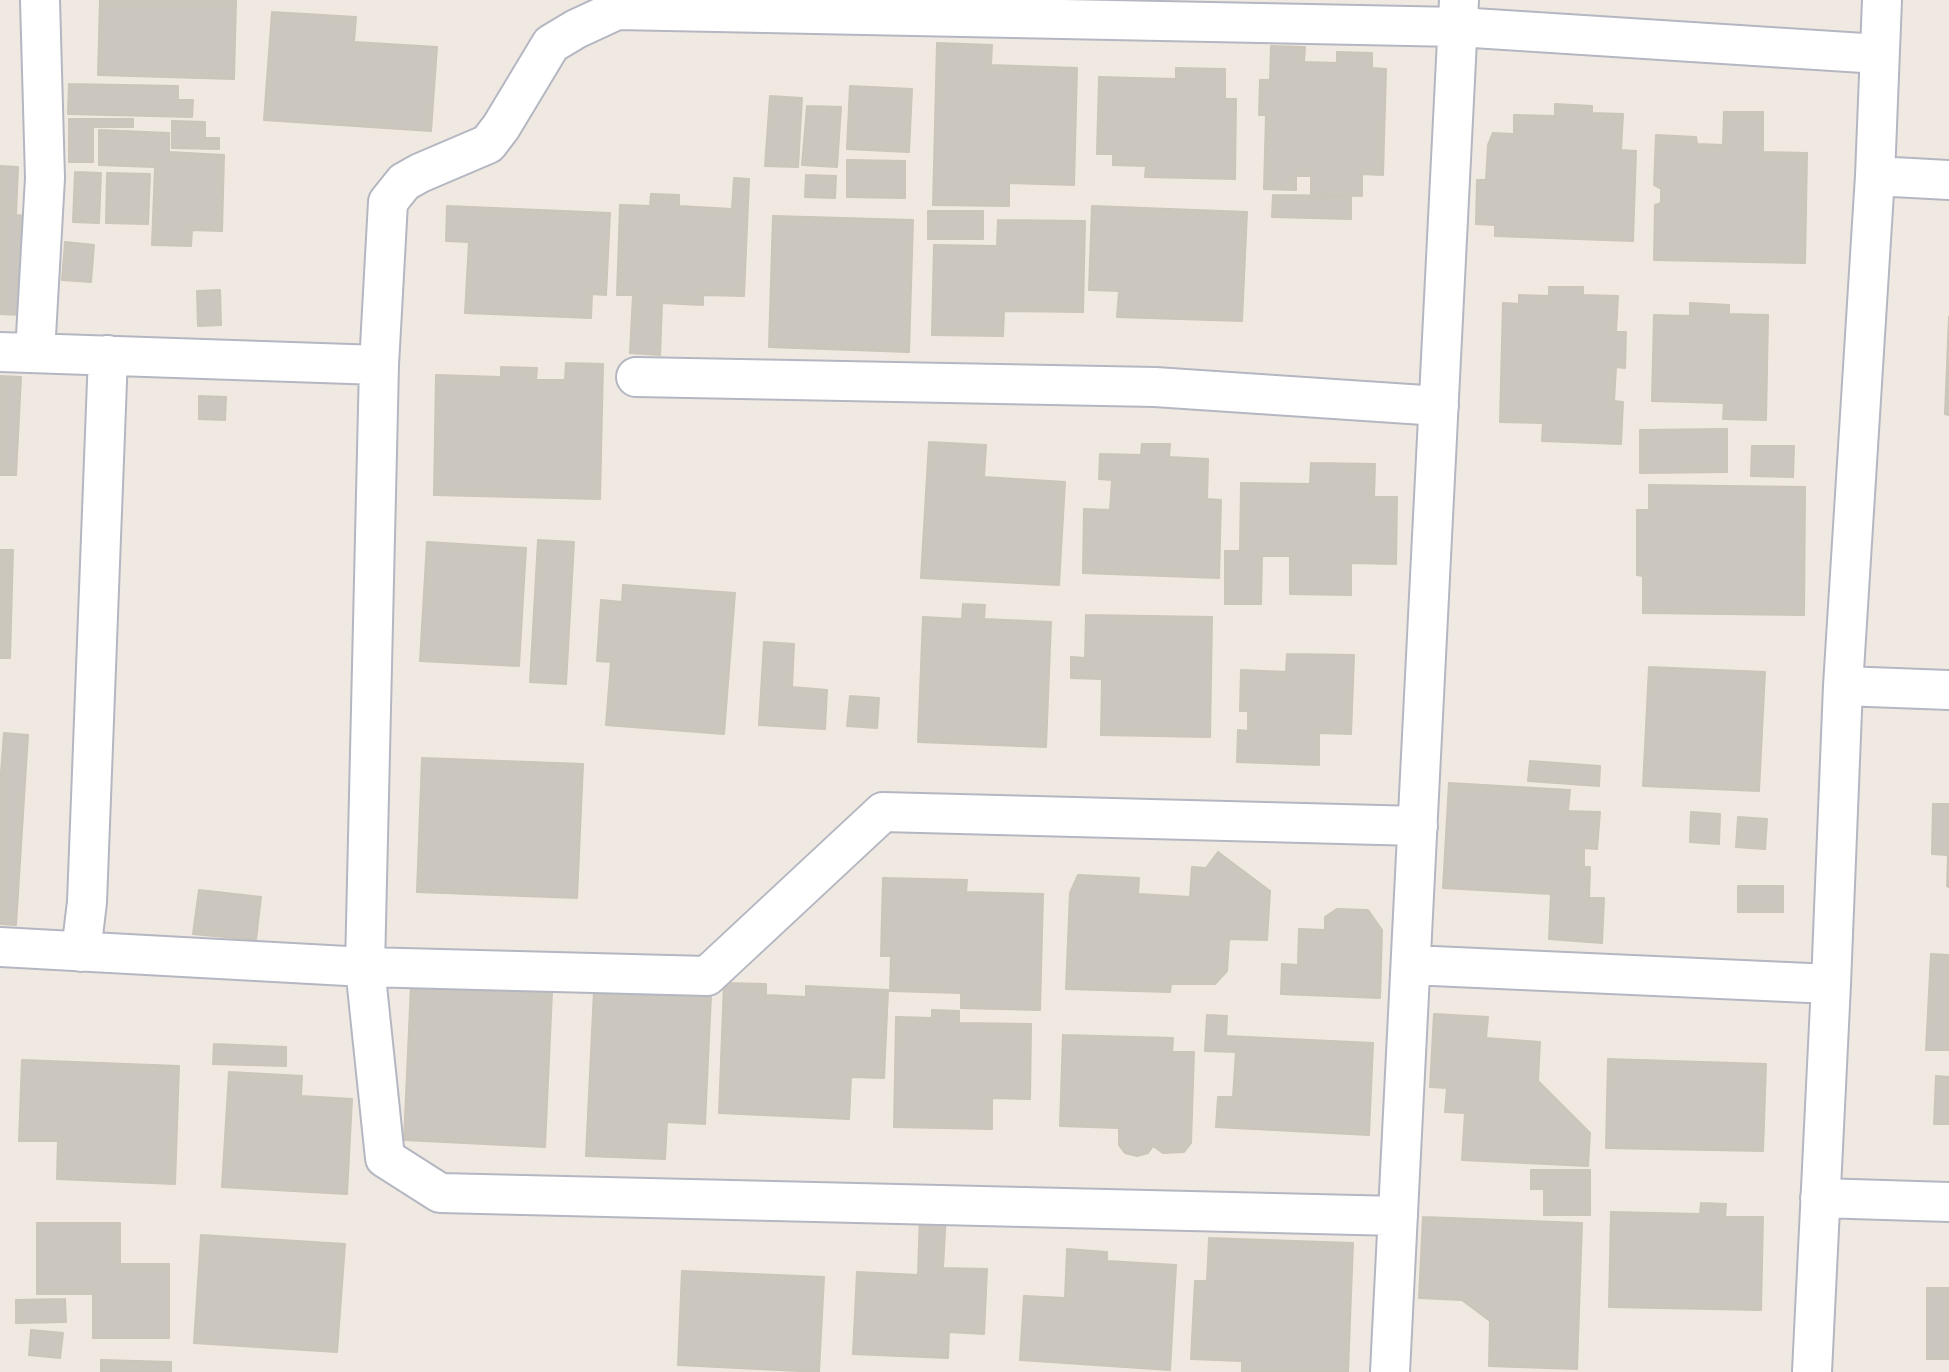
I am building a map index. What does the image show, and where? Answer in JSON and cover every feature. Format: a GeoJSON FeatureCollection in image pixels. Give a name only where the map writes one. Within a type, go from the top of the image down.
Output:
{"type":"FeatureCollection","features":[{"type":"Feature","properties":{"kind":"street"},"geometry":{"type":"LineString","coordinates":[[40,0],[45,178],[18,352],[379,365]]}},
{"type":"Feature","properties":{"kind":"street"},"geometry":{"type":"LineString","coordinates":[[1812,1372],[1843,686],[1875,176],[1882,0]]}},
{"type":"Feature","properties":{"kind":"street"},"geometry":{"type":"LineString","coordinates":[[1398,1216],[440,1194],[385,1158],[365,967],[379,365],[388,202],[404,183],[420,173],[488,144],[551,44],[617,10],[1459,14],[1880,54]]}},
{"type":"Feature","properties":{"kind":"street"},"geometry":{"type":"LineString","coordinates":[[1390,1372],[1459,14]]}},
{"type":"Feature","properties":{"kind":"street"},"geometry":{"type":"LineString","coordinates":[[1875,176],[1949,180]]}},
{"type":"Feature","properties":{"kind":"street"},"geometry":{"type":"LineString","coordinates":[[81,952],[87,889],[108,355]]}},
{"type":"Feature","properties":{"kind":"street"},"geometry":{"type":"LineString","coordinates":[[636,377],[1155,387],[1439,406]]}},
{"type":"Feature","properties":{"kind":"street"},"geometry":{"type":"LineString","coordinates":[[1843,686],[1949,690]]}},
{"type":"Feature","properties":{"kind":"street"},"geometry":{"type":"LineString","coordinates":[[0,947],[365,967],[707,976],[883,812],[1418,826]]}},
{"type":"Feature","properties":{"kind":"street"},"geometry":{"type":"LineString","coordinates":[[1411,965],[1831,984]]}},
{"type":"Feature","properties":{"kind":"street"},"geometry":{"type":"LineString","coordinates":[[1820,1198],[1949,1202]]}},
{"type":"Feature","properties":{"kind":"building"},"geometry":{"type":"Polygon","coordinates":[[[100,0],[236,0],[234,79],[98,75],[100,0]]]}},
{"type":"Feature","properties":{"kind":"building"},"geometry":{"type":"Polygon","coordinates":[[[272,12],[356,17],[354,42],[437,47],[431,131],[264,120],[272,12]]]}},
{"type":"Feature","properties":{"kind":"building"},"geometry":{"type":"Polygon","coordinates":[[[937,43],[992,45],[991,65],[1077,68],[1074,185],[1009,183],[1009,206],[933,205],[937,43]]]}},
{"type":"Feature","properties":{"kind":"building"},"geometry":{"type":"Polygon","coordinates":[[[1271,46],[1305,47],[1304,62],[1337,63],[1337,52],[1372,53],[1372,68],[1386,69],[1383,175],[1362,174],[1362,196],[1311,194],[1311,176],[1296,176],[1296,190],[1264,189],[1266,115],[1259,115],[1260,80],[1270,80],[1271,46]]]}},
{"type":"Feature","properties":{"kind":"building"},"geometry":{"type":"Polygon","coordinates":[[[1176,68],[1225,69],[1225,99],[1236,99],[1235,179],[1145,177],[1146,166],[1113,165],[1113,154],[1097,154],[1099,77],[1176,79],[1176,68]]]}},
{"type":"Feature","properties":{"kind":"building"},"geometry":{"type":"Polygon","coordinates":[[[69,84],[178,86],[178,100],[193,100],[192,117],[68,114],[69,84]]]}},
{"type":"Feature","properties":{"kind":"building"},"geometry":{"type":"Polygon","coordinates":[[[850,86],[912,89],[909,152],[847,149],[850,86]]]}},
{"type":"Feature","properties":{"kind":"building"},"geometry":{"type":"Polygon","coordinates":[[[770,96],[802,98],[798,167],[765,166],[770,96]]]}},
{"type":"Feature","properties":{"kind":"building"},"geometry":{"type":"Polygon","coordinates":[[[1555,104],[1592,106],[1592,113],[1623,114],[1621,150],[1636,151],[1633,241],[1495,236],[1495,225],[1476,224],[1477,180],[1486,180],[1488,145],[1493,133],[1514,134],[1514,115],[1555,116],[1555,104]]]}},
{"type":"Feature","properties":{"kind":"building"},"geometry":{"type":"Polygon","coordinates":[[[807,106],[841,107],[837,167],[802,165],[807,106]]]}},
{"type":"Feature","properties":{"kind":"building"},"geometry":{"type":"Polygon","coordinates":[[[1724,112],[1763,112],[1763,152],[1807,153],[1805,263],[1654,260],[1655,205],[1661,203],[1661,189],[1654,185],[1656,135],[1696,137],[1697,144],[1723,145],[1724,112]]]}},
{"type":"Feature","properties":{"kind":"building"},"geometry":{"type":"Polygon","coordinates":[[[69,119],[133,119],[133,127],[93,127],[93,162],[69,162],[69,119]]]}},
{"type":"Feature","properties":{"kind":"building"},"geometry":{"type":"Polygon","coordinates":[[[172,121],[205,122],[205,138],[219,138],[219,149],[172,148],[172,121]]]}},
{"type":"Feature","properties":{"kind":"building"},"geometry":{"type":"Polygon","coordinates":[[[99,130],[169,133],[169,152],[224,155],[222,231],[192,230],[191,246],[152,245],[155,167],[99,165],[99,130]]]}},
{"type":"Feature","properties":{"kind":"building"},"geometry":{"type":"Polygon","coordinates":[[[847,160],[905,161],[905,198],[847,197],[847,160]]]}},
{"type":"Feature","properties":{"kind":"building"},"geometry":{"type":"Polygon","coordinates":[[[0,166],[18,167],[16,215],[28,216],[23,315],[0,314],[0,166]]]}},
{"type":"Feature","properties":{"kind":"building"},"geometry":{"type":"Polygon","coordinates":[[[75,172],[101,173],[99,223],[73,222],[75,172]]]}},
{"type":"Feature","properties":{"kind":"building"},"geometry":{"type":"Polygon","coordinates":[[[107,173],[150,174],[148,224],[106,223],[107,173]]]}},
{"type":"Feature","properties":{"kind":"building"},"geometry":{"type":"Polygon","coordinates":[[[806,175],[836,176],[835,198],[805,197],[806,175]]]}},
{"type":"Feature","properties":{"kind":"building"},"geometry":{"type":"Polygon","coordinates":[[[734,178],[749,179],[744,296],[703,295],[703,305],[662,303],[660,355],[630,353],[633,295],[617,295],[620,205],[650,206],[651,194],[679,195],[679,206],[732,209],[734,178]]]}},
{"type":"Feature","properties":{"kind":"building"},"geometry":{"type":"Polygon","coordinates":[[[1273,195],[1351,196],[1351,219],[1272,217],[1273,195]]]}},
{"type":"Feature","properties":{"kind":"building"},"geometry":{"type":"Polygon","coordinates":[[[447,206],[610,213],[606,295],[592,294],[591,318],[465,313],[469,242],[446,241],[447,206]]]}},
{"type":"Feature","properties":{"kind":"building"},"geometry":{"type":"Polygon","coordinates":[[[1092,206],[1247,212],[1242,321],[1117,317],[1119,291],[1089,290],[1092,206]]]}},
{"type":"Feature","properties":{"kind":"building"},"geometry":{"type":"Polygon","coordinates":[[[928,211],[983,211],[983,239],[928,239],[928,211]]]}},
{"type":"Feature","properties":{"kind":"building"},"geometry":{"type":"Polygon","coordinates":[[[773,216],[913,220],[909,352],[769,347],[773,216]]]}},
{"type":"Feature","properties":{"kind":"building"},"geometry":{"type":"Polygon","coordinates":[[[998,220],[1085,221],[1083,312],[1004,311],[1003,336],[932,335],[934,245],[997,246],[998,220]]]}},
{"type":"Feature","properties":{"kind":"building"},"geometry":{"type":"Polygon","coordinates":[[[65,242],[94,245],[91,282],[62,280],[65,242]]]}},
{"type":"Feature","properties":{"kind":"building"},"geometry":{"type":"Polygon","coordinates":[[[1549,287],[1583,287],[1583,295],[1618,296],[1616,332],[1626,332],[1625,368],[1616,367],[1614,401],[1623,402],[1621,444],[1542,441],[1543,423],[1500,422],[1503,303],[1519,304],[1519,295],[1549,296],[1549,287]]]}},
{"type":"Feature","properties":{"kind":"building"},"geometry":{"type":"Polygon","coordinates":[[[220,290],[221,325],[198,326],[197,291],[220,290]]]}},
{"type":"Feature","properties":{"kind":"building"},"geometry":{"type":"Polygon","coordinates":[[[1690,303],[1729,305],[1729,314],[1768,315],[1766,420],[1723,419],[1724,403],[1652,401],[1654,315],[1690,316],[1690,303]]]}},
{"type":"Feature","properties":{"kind":"building"},"geometry":{"type":"Polygon","coordinates":[[[1949,317],[1949,415],[1945,414],[1949,317]]]}},
{"type":"Feature","properties":{"kind":"building"},"geometry":{"type":"Polygon","coordinates":[[[566,363],[603,364],[600,499],[434,495],[436,375],[501,377],[501,367],[537,368],[536,380],[565,380],[566,363]]]}},
{"type":"Feature","properties":{"kind":"building"},"geometry":{"type":"Polygon","coordinates":[[[0,376],[21,377],[16,475],[0,475],[0,376]]]}},
{"type":"Feature","properties":{"kind":"building"},"geometry":{"type":"Polygon","coordinates":[[[199,396],[226,397],[225,420],[199,419],[199,396]]]}},
{"type":"Feature","properties":{"kind":"building"},"geometry":{"type":"Polygon","coordinates":[[[1727,429],[1727,472],[1640,473],[1640,430],[1727,429]]]}},
{"type":"Feature","properties":{"kind":"building"},"geometry":{"type":"Polygon","coordinates":[[[929,442],[986,445],[984,477],[1065,482],[1059,585],[921,578],[929,442]]]}},
{"type":"Feature","properties":{"kind":"building"},"geometry":{"type":"Polygon","coordinates":[[[1142,444],[1170,444],[1169,457],[1208,459],[1207,499],[1221,500],[1219,578],[1083,573],[1084,509],[1110,510],[1112,480],[1099,479],[1100,454],[1141,455],[1142,444]]]}},
{"type":"Feature","properties":{"kind":"building"},"geometry":{"type":"Polygon","coordinates":[[[1752,446],[1794,446],[1793,477],[1751,476],[1752,446]]]}},
{"type":"Feature","properties":{"kind":"building"},"geometry":{"type":"Polygon","coordinates":[[[1311,463],[1375,464],[1374,497],[1397,497],[1396,564],[1351,563],[1351,595],[1290,594],[1290,556],[1262,556],[1261,604],[1225,604],[1225,551],[1240,551],[1241,483],[1310,484],[1311,463]]]}},
{"type":"Feature","properties":{"kind":"building"},"geometry":{"type":"Polygon","coordinates":[[[1649,485],[1805,487],[1804,615],[1643,613],[1643,576],[1637,575],[1637,510],[1649,510],[1649,485]]]}},
{"type":"Feature","properties":{"kind":"building"},"geometry":{"type":"Polygon","coordinates":[[[538,540],[574,542],[566,684],[530,682],[538,540]]]}},
{"type":"Feature","properties":{"kind":"building"},"geometry":{"type":"Polygon","coordinates":[[[427,542],[526,548],[519,666],[420,661],[427,542]]]}},
{"type":"Feature","properties":{"kind":"building"},"geometry":{"type":"Polygon","coordinates":[[[0,550],[13,550],[10,658],[0,658],[0,550]]]}},
{"type":"Feature","properties":{"kind":"building"},"geometry":{"type":"Polygon","coordinates":[[[623,585],[735,593],[724,734],[606,725],[611,662],[597,661],[601,600],[622,602],[623,585]]]}},
{"type":"Feature","properties":{"kind":"building"},"geometry":{"type":"Polygon","coordinates":[[[963,604],[985,605],[984,619],[1051,622],[1046,747],[918,742],[923,617],[962,619],[963,604]]]}},
{"type":"Feature","properties":{"kind":"building"},"geometry":{"type":"Polygon","coordinates":[[[1086,615],[1212,617],[1210,737],[1101,735],[1102,679],[1071,678],[1071,657],[1085,658],[1086,615]]]}},
{"type":"Feature","properties":{"kind":"building"},"geometry":{"type":"Polygon","coordinates":[[[764,642],[794,644],[792,687],[827,690],[825,729],[759,725],[764,642]]]}},
{"type":"Feature","properties":{"kind":"building"},"geometry":{"type":"Polygon","coordinates":[[[1287,654],[1354,655],[1351,734],[1319,733],[1319,765],[1237,762],[1238,730],[1248,731],[1248,711],[1240,711],[1241,670],[1286,672],[1287,654]]]}},
{"type":"Feature","properties":{"kind":"building"},"geometry":{"type":"Polygon","coordinates":[[[1649,667],[1765,672],[1759,791],[1643,786],[1649,667]]]}},
{"type":"Feature","properties":{"kind":"building"},"geometry":{"type":"Polygon","coordinates":[[[850,696],[879,698],[877,728],[847,726],[850,696]]]}},
{"type":"Feature","properties":{"kind":"building"},"geometry":{"type":"Polygon","coordinates":[[[4,733],[28,735],[16,925],[0,924],[0,786],[4,733]]]}},
{"type":"Feature","properties":{"kind":"building"},"geometry":{"type":"Polygon","coordinates":[[[422,758],[583,764],[577,898],[417,892],[422,758]]]}},
{"type":"Feature","properties":{"kind":"building"},"geometry":{"type":"Polygon","coordinates":[[[1530,761],[1600,766],[1599,786],[1528,781],[1530,761]]]}},
{"type":"Feature","properties":{"kind":"building"},"geometry":{"type":"Polygon","coordinates":[[[1449,783],[1570,790],[1568,811],[1600,812],[1597,849],[1584,848],[1584,867],[1590,867],[1589,898],[1604,898],[1602,943],[1549,939],[1551,894],[1443,888],[1449,783]]]}},
{"type":"Feature","properties":{"kind":"building"},"geometry":{"type":"Polygon","coordinates":[[[1933,804],[1949,804],[1949,887],[1948,855],[1932,854],[1933,804]]]}},
{"type":"Feature","properties":{"kind":"building"},"geometry":{"type":"Polygon","coordinates":[[[1691,812],[1720,814],[1719,844],[1690,842],[1691,812]]]}},
{"type":"Feature","properties":{"kind":"building"},"geometry":{"type":"Polygon","coordinates":[[[1738,817],[1767,819],[1765,849],[1736,847],[1738,817]]]}},
{"type":"Feature","properties":{"kind":"building"},"geometry":{"type":"Polygon","coordinates":[[[1218,852],[1270,891],[1267,940],[1229,939],[1227,971],[1215,984],[1171,984],[1170,992],[1066,989],[1070,893],[1078,875],[1139,878],[1138,894],[1190,897],[1192,867],[1206,868],[1218,852]]]}},
{"type":"Feature","properties":{"kind":"building"},"geometry":{"type":"Polygon","coordinates":[[[883,878],[967,880],[966,892],[1043,894],[1040,1010],[961,1008],[961,993],[890,991],[891,956],[881,956],[883,878]]]}},
{"type":"Feature","properties":{"kind":"building"},"geometry":{"type":"Polygon","coordinates":[[[1738,886],[1783,886],[1783,912],[1738,912],[1738,886]]]}},
{"type":"Feature","properties":{"kind":"building"},"geometry":{"type":"Polygon","coordinates":[[[199,890],[261,897],[256,940],[193,934],[199,890]]]}},
{"type":"Feature","properties":{"kind":"building"},"geometry":{"type":"Polygon","coordinates":[[[1337,909],[1368,910],[1382,930],[1380,998],[1281,994],[1282,964],[1298,965],[1299,929],[1325,930],[1325,917],[1337,909]]]}},
{"type":"Feature","properties":{"kind":"building"},"geometry":{"type":"Polygon","coordinates":[[[1931,954],[1949,955],[1949,1050],[1926,1050],[1931,954]]]}},
{"type":"Feature","properties":{"kind":"building"},"geometry":{"type":"Polygon","coordinates":[[[724,983],[766,984],[766,995],[806,997],[806,986],[888,990],[884,1078],[851,1077],[849,1119],[719,1113],[724,983]]]}},
{"type":"Feature","properties":{"kind":"building"},"geometry":{"type":"Polygon","coordinates":[[[411,985],[552,992],[545,1147],[404,1140],[411,985]]]}},
{"type":"Feature","properties":{"kind":"building"},"geometry":{"type":"Polygon","coordinates":[[[594,991],[711,995],[705,1124],[667,1122],[665,1159],[586,1156],[594,991]]]}},
{"type":"Feature","properties":{"kind":"building"},"geometry":{"type":"Polygon","coordinates":[[[932,1010],[959,1011],[959,1023],[1031,1024],[1030,1099],[992,1098],[992,1129],[894,1127],[896,1017],[932,1018],[932,1010]]]}},
{"type":"Feature","properties":{"kind":"building"},"geometry":{"type":"Polygon","coordinates":[[[1434,1014],[1488,1017],[1486,1038],[1540,1042],[1538,1081],[1590,1133],[1588,1166],[1462,1160],[1465,1113],[1445,1112],[1447,1088],[1430,1087],[1434,1014]]]}},
{"type":"Feature","properties":{"kind":"building"},"geometry":{"type":"Polygon","coordinates":[[[1207,1015],[1227,1016],[1226,1036],[1373,1043],[1369,1135],[1216,1127],[1218,1097],[1233,1097],[1236,1052],[1205,1051],[1207,1015]]]}},
{"type":"Feature","properties":{"kind":"building"},"geometry":{"type":"Polygon","coordinates":[[[1063,1035],[1173,1038],[1172,1052],[1194,1052],[1191,1143],[1184,1152],[1163,1153],[1153,1146],[1148,1153],[1137,1156],[1125,1153],[1119,1145],[1119,1128],[1060,1126],[1063,1035]]]}},
{"type":"Feature","properties":{"kind":"building"},"geometry":{"type":"Polygon","coordinates":[[[214,1044],[286,1047],[286,1066],[213,1064],[214,1044]]]}},
{"type":"Feature","properties":{"kind":"building"},"geometry":{"type":"Polygon","coordinates":[[[1608,1059],[1766,1064],[1763,1151],[1606,1148],[1608,1059]]]}},
{"type":"Feature","properties":{"kind":"building"},"geometry":{"type":"Polygon","coordinates":[[[22,1060],[179,1066],[175,1184],[57,1179],[58,1141],[19,1141],[22,1060]]]}},
{"type":"Feature","properties":{"kind":"building"},"geometry":{"type":"Polygon","coordinates":[[[229,1072],[302,1076],[301,1096],[352,1099],[347,1194],[222,1187],[229,1072]]]}},
{"type":"Feature","properties":{"kind":"building"},"geometry":{"type":"Polygon","coordinates":[[[1936,1076],[1949,1077],[1949,1124],[1934,1124],[1936,1076]]]}},
{"type":"Feature","properties":{"kind":"building"},"geometry":{"type":"Polygon","coordinates":[[[1531,1170],[1590,1170],[1590,1215],[1544,1215],[1544,1189],[1531,1189],[1531,1170]]]}},
{"type":"Feature","properties":{"kind":"building"},"geometry":{"type":"Polygon","coordinates":[[[1701,1203],[1726,1204],[1725,1217],[1763,1217],[1761,1310],[1609,1307],[1611,1212],[1700,1214],[1701,1203]]]}},
{"type":"Feature","properties":{"kind":"building"},"geometry":{"type":"Polygon","coordinates":[[[920,1212],[946,1213],[943,1268],[987,1269],[984,1334],[949,1332],[948,1358],[853,1354],[857,1272],[918,1275],[920,1212]]]}},
{"type":"Feature","properties":{"kind":"building"},"geometry":{"type":"Polygon","coordinates":[[[1423,1217],[1582,1223],[1577,1369],[1489,1366],[1490,1321],[1462,1300],[1419,1298],[1423,1217]]]}},
{"type":"Feature","properties":{"kind":"building"},"geometry":{"type":"Polygon","coordinates":[[[37,1223],[120,1223],[120,1264],[169,1264],[169,1338],[93,1338],[93,1294],[37,1294],[37,1223]]]}},
{"type":"Feature","properties":{"kind":"building"},"geometry":{"type":"Polygon","coordinates":[[[201,1235],[345,1244],[337,1352],[194,1343],[201,1235]]]}},
{"type":"Feature","properties":{"kind":"building"},"geometry":{"type":"Polygon","coordinates":[[[1209,1238],[1353,1243],[1348,1372],[1242,1372],[1242,1361],[1191,1359],[1195,1281],[1207,1281],[1209,1238]]]}},
{"type":"Feature","properties":{"kind":"building"},"geometry":{"type":"Polygon","coordinates":[[[1067,1249],[1107,1252],[1107,1261],[1176,1265],[1170,1370],[1020,1360],[1024,1296],[1065,1298],[1067,1249]]]}},
{"type":"Feature","properties":{"kind":"building"},"geometry":{"type":"Polygon","coordinates":[[[682,1271],[824,1277],[819,1372],[678,1365],[682,1271]]]}},
{"type":"Feature","properties":{"kind":"building"},"geometry":{"type":"Polygon","coordinates":[[[1927,1288],[1949,1288],[1949,1359],[1927,1359],[1927,1288]]]}},
{"type":"Feature","properties":{"kind":"building"},"geometry":{"type":"Polygon","coordinates":[[[65,1299],[66,1322],[16,1323],[16,1300],[65,1299]]]}},
{"type":"Feature","properties":{"kind":"building"},"geometry":{"type":"Polygon","coordinates":[[[31,1330],[63,1333],[60,1358],[29,1355],[31,1330]]]}},
{"type":"Feature","properties":{"kind":"building"},"geometry":{"type":"Polygon","coordinates":[[[101,1360],[171,1362],[171,1372],[101,1372],[101,1360]]]}}]}
